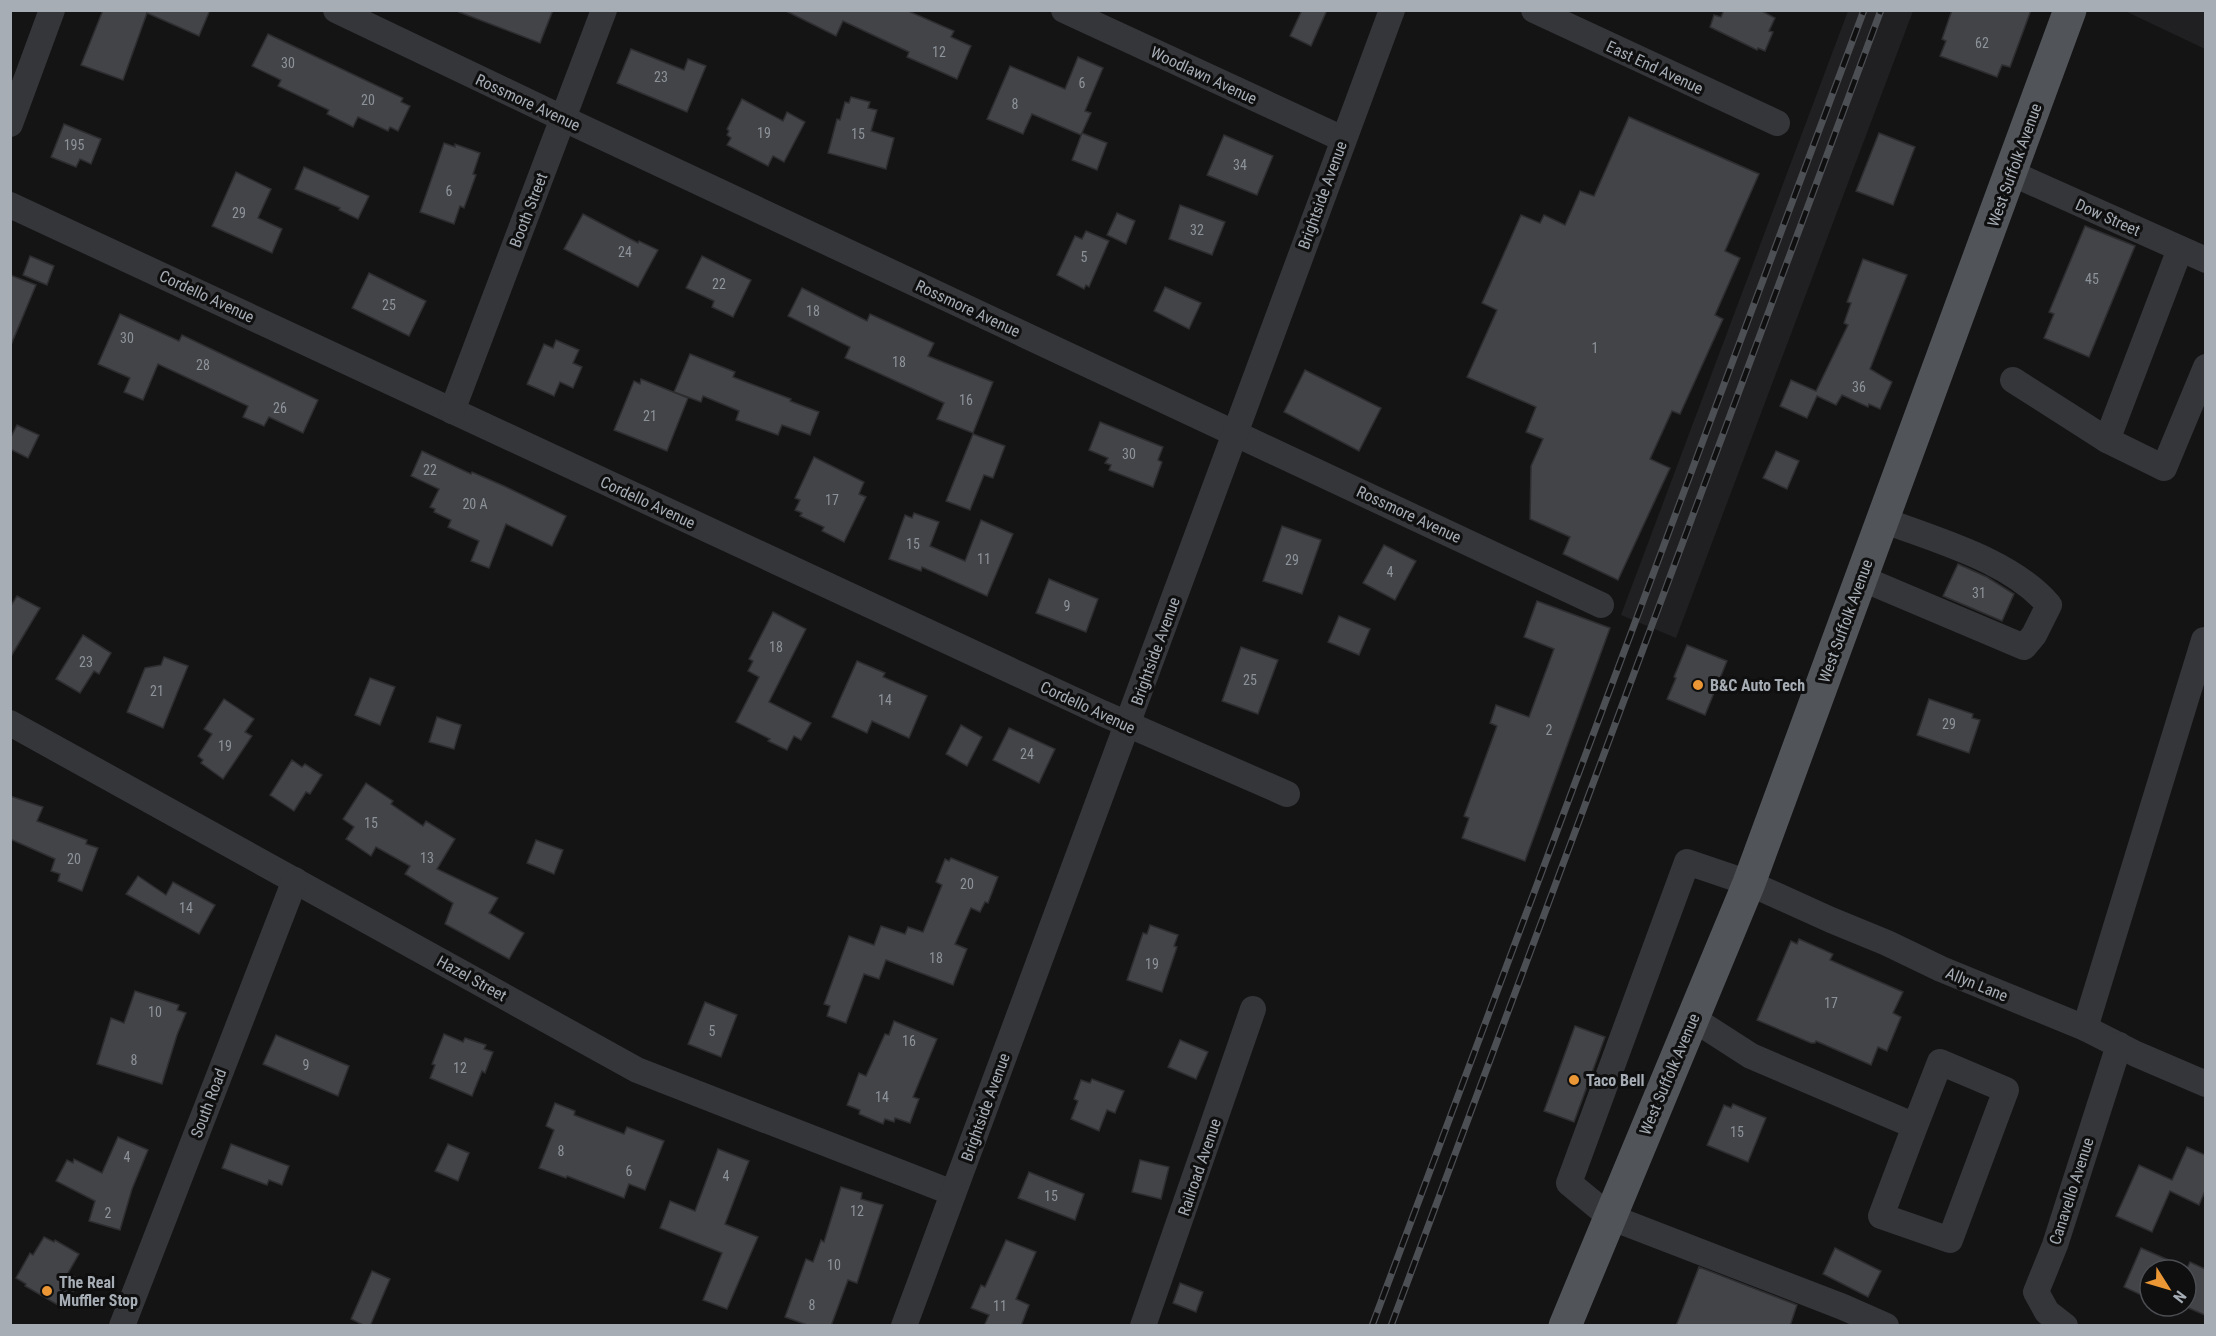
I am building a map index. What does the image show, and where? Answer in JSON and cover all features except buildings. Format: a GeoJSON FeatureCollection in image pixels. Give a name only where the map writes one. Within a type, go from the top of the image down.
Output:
{"type":"FeatureCollection","features":[{"type":"Feature","properties":{"kind":"main road","name":"West Suffolk Avenue"},"geometry":{"type":"LineString","coordinates":[[1565,1326],[1749,883],[2070,10]]}},
{"type":"Feature","properties":{"kind":"street"},"geometry":{"type":"LineString","coordinates":[[10,124],[52,10]]}},
{"type":"Feature","properties":{"kind":"street","name":"Rossmore Avenue"},"geometry":{"type":"LineString","coordinates":[[336,10],[1601,605]]}},
{"type":"Feature","properties":{"kind":"street","name":"Booth Street"},"geometry":{"type":"LineString","coordinates":[[452,411],[603,10]]}},
{"type":"Feature","properties":{"kind":"street","name":"Woodlawn Avenue"},"geometry":{"type":"LineString","coordinates":[[1064,10],[1343,139]]}},
{"type":"Feature","properties":{"kind":"street","name":"Brightside Avenue"},"geometry":{"type":"LineString","coordinates":[[904,1326],[1392,10]]}},
{"type":"Feature","properties":{"kind":"street","name":"East End Avenue"},"geometry":{"type":"LineString","coordinates":[[1534,10],[1776,123]]}},
{"type":"Feature","properties":{"kind":"street","name":"Dow Street"},"geometry":{"type":"LineString","coordinates":[[2011,173],[2205,260]]}},
{"type":"Feature","properties":{"kind":"street","name":"Cordello Avenue"},"geometry":{"type":"LineString","coordinates":[[10,205],[1128,725],[1287,794]]}},
{"type":"Feature","properties":{"kind":"street"},"geometry":{"type":"LineString","coordinates":[[2107,440],[2180,249]]}},
{"type":"Feature","properties":{"kind":"street"},"geometry":{"type":"LineString","coordinates":[[2013,380],[2107,440],[2164,468],[2205,368]]}},
{"type":"Feature","properties":{"kind":"street"},"geometry":{"type":"LineString","coordinates":[[1862,578],[2024,647],[2034,635],[2049,605],[2036,590],[1989,561],[1883,519]]}},
{"type":"Feature","properties":{"kind":"street"},"geometry":{"type":"LineString","coordinates":[[2085,1028],[2205,640]]}},
{"type":"Feature","properties":{"kind":"street","name":"Hazel Street"},"geometry":{"type":"LineString","coordinates":[[10,723],[637,1070],[953,1193]]}},
{"type":"Feature","properties":{"kind":"street","name":"Allyn Lane"},"geometry":{"type":"LineString","coordinates":[[1610,1217],[1569,1182],[1687,862],[1749,883],[1941,969],[2085,1028],[2205,1083]]}},
{"type":"Feature","properties":{"kind":"street","name":"South Road"},"geometry":{"type":"LineString","coordinates":[[122,1326],[295,880]]}},
{"type":"Feature","properties":{"kind":"street","name":"Railroad Avenue"},"geometry":{"type":"LineString","coordinates":[[1143,1326],[1253,1009]]}},
{"type":"Feature","properties":{"kind":"street"},"geometry":{"type":"LineString","coordinates":[[1692,1018],[1751,1056],[1915,1126]]}},
{"type":"Feature","properties":{"kind":"street","name":"Canavello Avenue"},"geometry":{"type":"LineString","coordinates":[[2065,1326],[2047,1312],[2036,1292],[2055,1245],[2119,1045]]}},
{"type":"Feature","properties":{"kind":"street"},"geometry":{"type":"LineString","coordinates":[[1940,1062],[2006,1090],[1950,1240],[1881,1216],[1915,1126],[1940,1062]]}},
{"type":"Feature","properties":{"kind":"street"},"geometry":{"type":"LineString","coordinates":[[1610,1217],[1843,1307],[1886,1326]]}},
{"type":"Feature","properties":{"kind":"shaded area"},"geometry":{"type":"Polygon","coordinates":[[[1848,11],[1913,11],[1676,638],[1621,615],[1848,11]]]}},
{"type":"Feature","properties":{"kind":"shaded area"},"geometry":{"type":"Polygon","coordinates":[[[2125,11],[2205,11],[2205,49],[2125,11]]]}},
{"type":"Feature","properties":{"kind":"railway"},"geometry":{"type":"LineString","coordinates":[[1372,1326],[1864,10]]}},
{"type":"Feature","properties":{"kind":"railway"},"geometry":{"type":"LineString","coordinates":[[1391,1326],[1881,10]]}},
{"type":"Feature","properties":{"kind":"place","name":"B&C Auto Tech"},"geometry":{"type":"Point","coordinates":[1698,685]}},
{"type":"Feature","properties":{"kind":"place","name":"Taco Bell"},"geometry":{"type":"Point","coordinates":[1574,1080]}},
{"type":"Feature","properties":{"kind":"place","name":"The Real Muffler Stop"},"geometry":{"type":"Point","coordinates":[47,1291]}}]}
